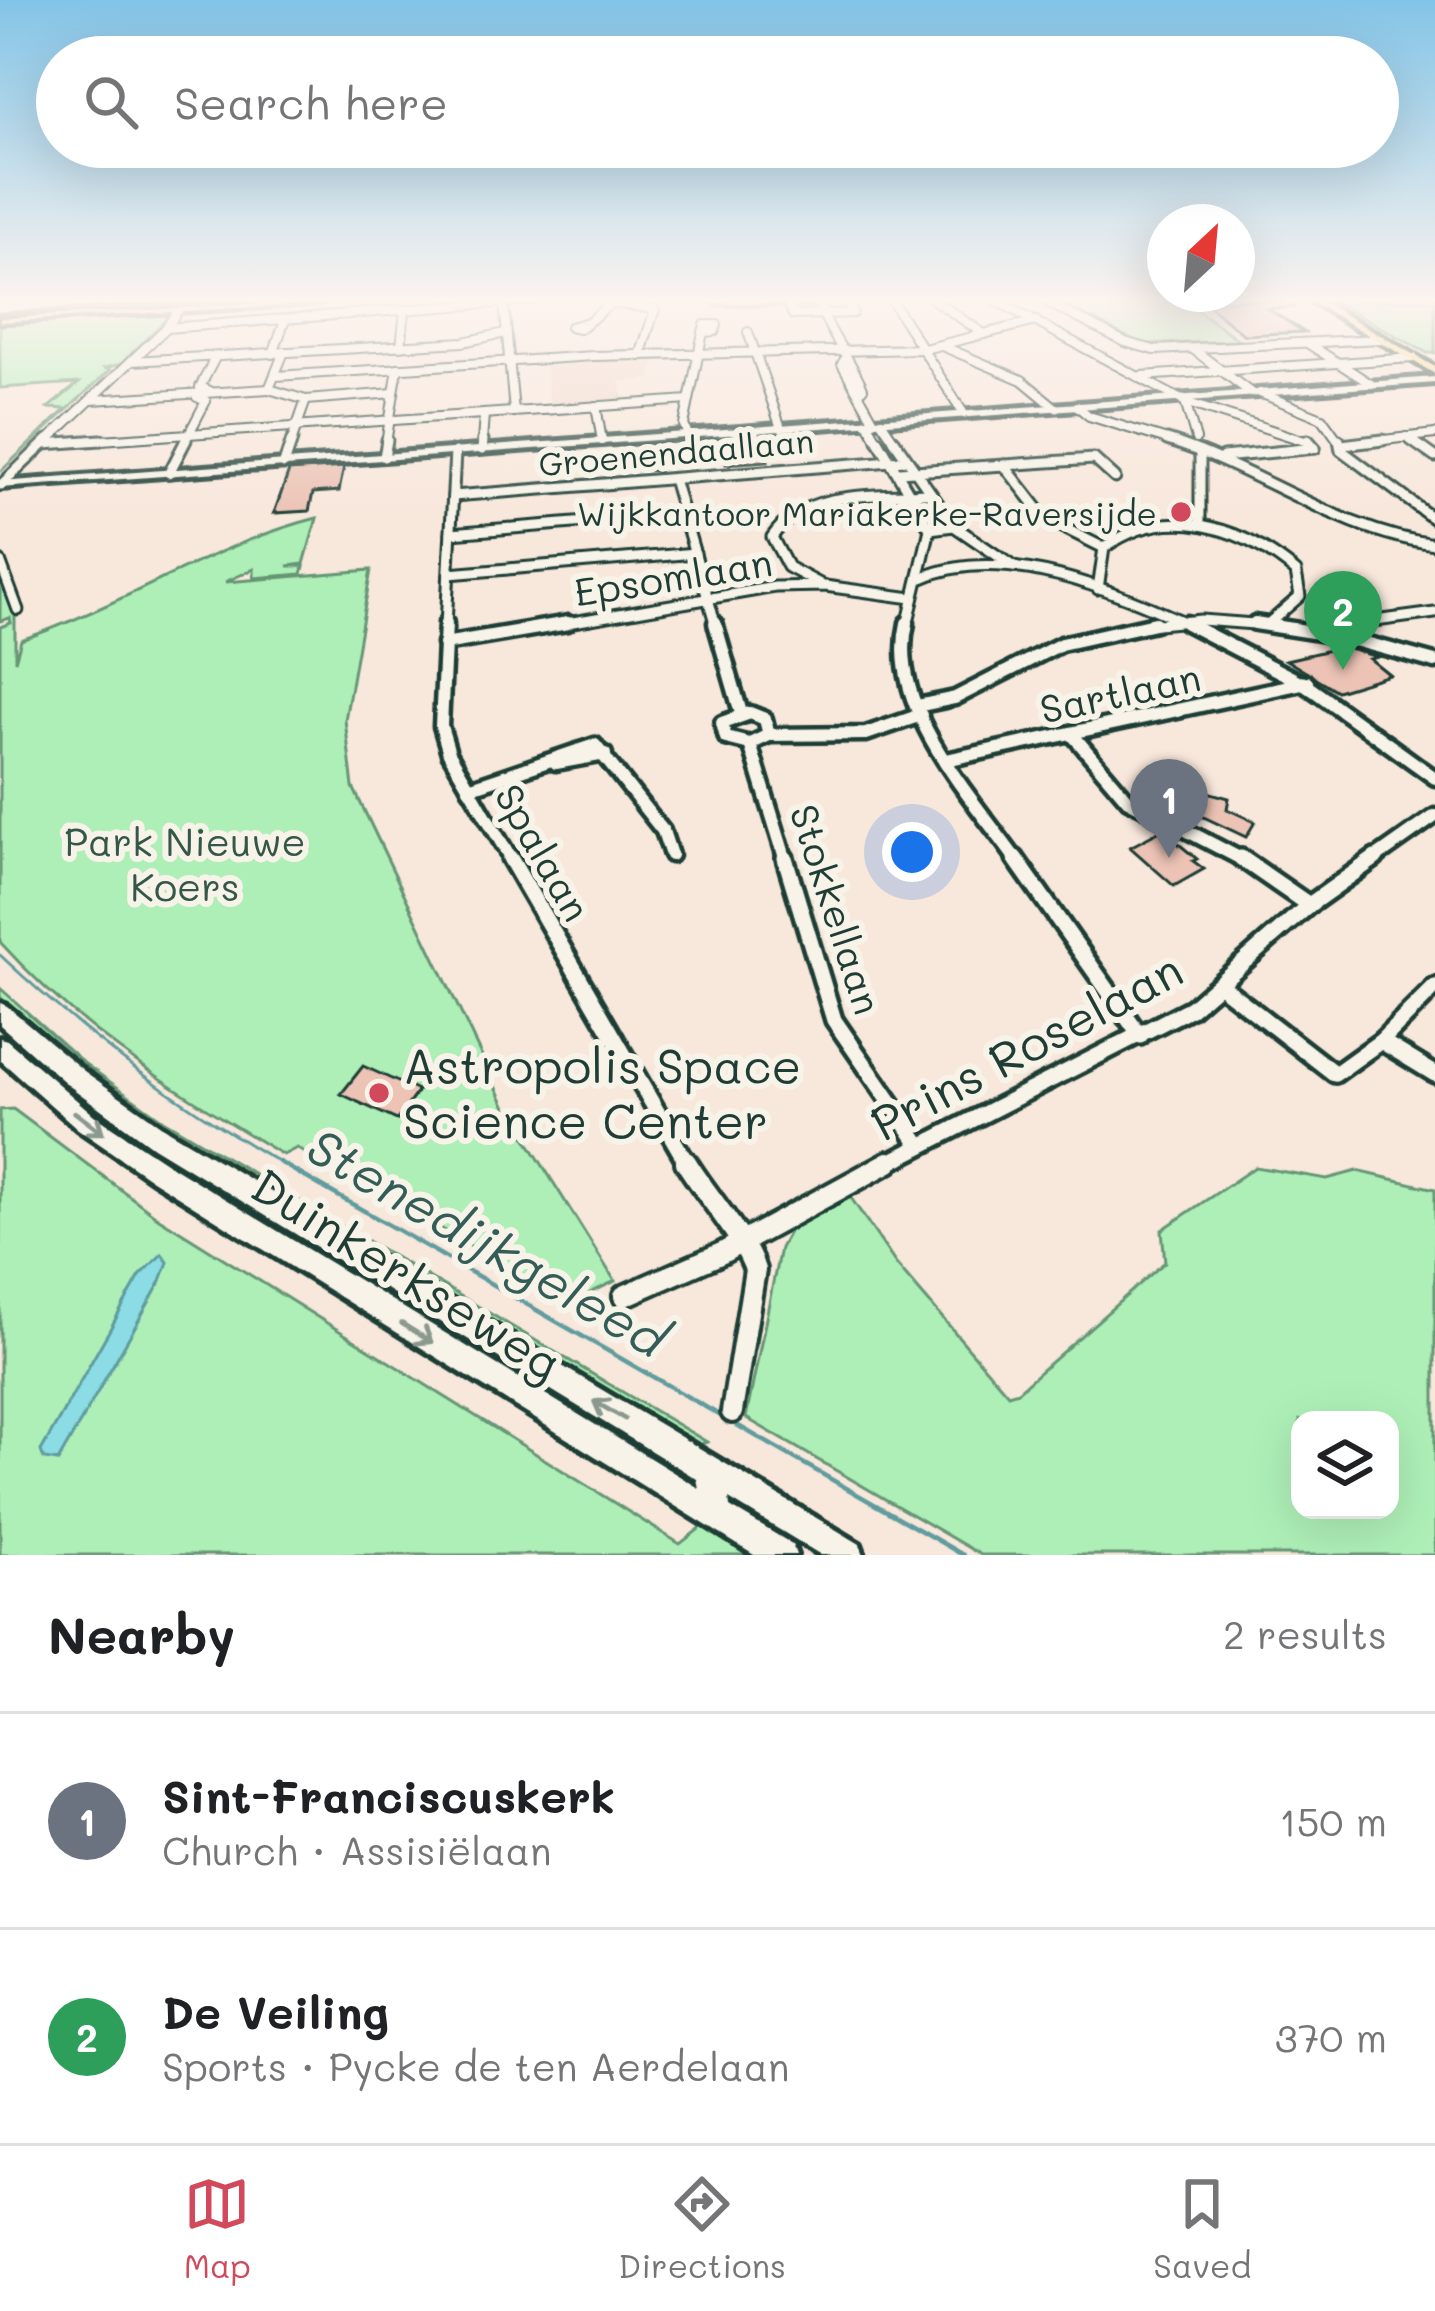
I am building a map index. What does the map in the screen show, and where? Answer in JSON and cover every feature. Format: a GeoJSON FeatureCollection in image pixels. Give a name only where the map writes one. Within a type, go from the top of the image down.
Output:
{"type":"FeatureCollection","features":[{"type":"Feature","properties":{"kind":"main road"},"geometry":{"type":"LineString","coordinates":[[0,485],[1182,400],[1371,384],[1427,373]]}},
{"type":"Feature","properties":{"kind":"main road","name":"Duinkerkseweg"},"geometry":{"type":"LineString","coordinates":[[0,1012],[76,1078],[178,1150],[849,1555]]}},
{"type":"Feature","properties":{"kind":"main road","name":"Duinkerkseweg"},"geometry":{"type":"LineString","coordinates":[[0,1047],[86,1122],[160,1172],[781,1555]]}},
{"type":"Feature","properties":{"kind":"main road"},"geometry":{"type":"LineString","coordinates":[[710,1469],[717,1515]]}},
{"type":"Feature","properties":{"kind":"street"},"geometry":{"type":"LineString","coordinates":[[0,485],[120,373]]}},
{"type":"Feature","properties":{"kind":"street"},"geometry":{"type":"LineString","coordinates":[[207,373],[200,387],[211,391]]}},
{"type":"Feature","properties":{"kind":"street"},"geometry":{"type":"LineString","coordinates":[[269,388],[277,373]]}},
{"type":"Feature","properties":{"kind":"street"},"geometry":{"type":"LineString","coordinates":[[276,376],[328,373]]}},
{"type":"Feature","properties":{"kind":"street"},"geometry":{"type":"LineString","coordinates":[[384,457],[397,373]]}},
{"type":"Feature","properties":{"kind":"street"},"geometry":{"type":"LineString","coordinates":[[512,373],[514,412]]}},
{"type":"Feature","properties":{"kind":"street"},"geometry":{"type":"LineString","coordinates":[[688,435],[695,373]]}},
{"type":"Feature","properties":{"kind":"street"},"geometry":{"type":"LineString","coordinates":[[764,373],[782,428]]}},
{"type":"Feature","properties":{"kind":"street"},"geometry":{"type":"LineString","coordinates":[[848,373],[905,471],[954,526],[1013,567]]}},
{"type":"Feature","properties":{"kind":"street"},"geometry":{"type":"LineString","coordinates":[[939,373],[964,414]]}},
{"type":"Feature","properties":{"kind":"street"},"geometry":{"type":"LineString","coordinates":[[1004,373],[1022,380],[1056,408]]}},
{"type":"Feature","properties":{"kind":"street"},"geometry":{"type":"LineString","coordinates":[[1133,373],[1182,400],[1307,439],[1315,448],[1222,458]]}},
{"type":"Feature","properties":{"kind":"street"},"geometry":{"type":"LineString","coordinates":[[1139,376],[1186,373]]}},
{"type":"Feature","properties":{"kind":"street"},"geometry":{"type":"LineString","coordinates":[[1225,373],[1255,393],[1327,420],[1341,450],[1435,520]]}},
{"type":"Feature","properties":{"kind":"street"},"geometry":{"type":"LineString","coordinates":[[1353,373],[1371,384]]}},
{"type":"Feature","properties":{"kind":"street"},"geometry":{"type":"LineString","coordinates":[[92,400],[197,397],[211,391],[269,388],[306,400],[394,393]]}},
{"type":"Feature","properties":{"kind":"street"},"geometry":{"type":"LineString","coordinates":[[169,473],[206,401],[197,397]]}},
{"type":"Feature","properties":{"kind":"street"},"geometry":{"type":"LineString","coordinates":[[284,464],[306,400]]}},
{"type":"Feature","properties":{"kind":"street"},"geometry":{"type":"LineString","coordinates":[[44,444],[689,400]]}},
{"type":"Feature","properties":{"kind":"street"},"geometry":{"type":"LineString","coordinates":[[1182,400],[1196,439]]}},
{"type":"Feature","properties":{"kind":"street"},"geometry":{"type":"LineString","coordinates":[[596,406],[602,441]]}},
{"type":"Feature","properties":{"kind":"street"},"geometry":{"type":"LineString","coordinates":[[1077,406],[1089,416],[1222,458],[1252,477],[1385,535],[1435,544]]}},
{"type":"Feature","properties":{"kind":"street"},"geometry":{"type":"LineString","coordinates":[[482,450],[484,414]]}},
{"type":"Feature","properties":{"kind":"street"},"geometry":{"type":"LineString","coordinates":[[1342,445],[1435,434]]}},
{"type":"Feature","properties":{"kind":"street"},"geometry":{"type":"LineString","coordinates":[[1406,437],[1435,457]]}},
{"type":"Feature","properties":{"kind":"street","name":"Spalaan"},"geometry":{"type":"LineString","coordinates":[[455,452],[441,726],[469,788],[714,1210],[741,1241]]}},
{"type":"Feature","properties":{"kind":"street"},"geometry":{"type":"LineString","coordinates":[[1200,525],[1201,452]]}},
{"type":"Feature","properties":{"kind":"street"},"geometry":{"type":"LineString","coordinates":[[905,471],[1094,459],[1115,478]]}},
{"type":"Feature","properties":{"kind":"street","name":"Groenendaallaan"},"geometry":{"type":"LineString","coordinates":[[453,496],[898,461]]}},
{"type":"Feature","properties":{"kind":"street"},"geometry":{"type":"LineString","coordinates":[[1004,465],[1046,519],[1104,548]]}},
{"type":"Feature","properties":{"kind":"street"},"geometry":{"type":"LineString","coordinates":[[905,471],[930,529],[922,578],[912,598],[906,655],[919,711],[946,760],[1140,1036]]}},
{"type":"Feature","properties":{"kind":"street"},"geometry":{"type":"LineString","coordinates":[[674,478],[741,713]]}},
{"type":"Feature","properties":{"kind":"street"},"geometry":{"type":"LineString","coordinates":[[824,586],[778,556],[772,537],[785,518],[832,502],[926,494]]}},
{"type":"Feature","properties":{"kind":"street"},"geometry":{"type":"LineString","coordinates":[[451,533],[683,514]]}},
{"type":"Feature","properties":{"kind":"street"},"geometry":{"type":"LineString","coordinates":[[1104,548],[1142,526],[1200,525],[1252,541],[1296,572],[1300,596],[1269,623]]}},
{"type":"Feature","properties":{"kind":"street"},"geometry":{"type":"LineString","coordinates":[[930,529],[954,526]]}},
{"type":"Feature","properties":{"kind":"street"},"geometry":{"type":"LineString","coordinates":[[1098,589],[1104,548]]}},
{"type":"Feature","properties":{"kind":"street"},"geometry":{"type":"LineString","coordinates":[[449,574],[695,554]]}},
{"type":"Feature","properties":{"kind":"street"},"geometry":{"type":"LineString","coordinates":[[0,561],[18,610]]}},
{"type":"Feature","properties":{"kind":"street"},"geometry":{"type":"LineString","coordinates":[[922,578],[967,563],[1013,567],[1189,620],[1307,682],[1435,778]]}},
{"type":"Feature","properties":{"kind":"street","name":"Epsomlaan"},"geometry":{"type":"LineString","coordinates":[[444,644],[709,596],[824,586],[912,598]]}},
{"type":"Feature","properties":{"kind":"street"},"geometry":{"type":"LineString","coordinates":[[1316,632],[1435,613]]}},
{"type":"Feature","properties":{"kind":"street"},"geometry":{"type":"LineString","coordinates":[[769,735],[764,718],[741,713],[727,718],[721,730],[733,742],[750,744],[769,735],[866,734],[951,702],[1058,645],[1189,620],[1269,623],[1435,662]]}},
{"type":"Feature","properties":{"kind":"street","name":"Sartlaan"},"geometry":{"type":"LineString","coordinates":[[946,760],[1307,682]]}},
{"type":"Feature","properties":{"kind":"street"},"geometry":{"type":"LineString","coordinates":[[1071,733],[1128,800],[1234,854],[1309,904]]}},
{"type":"Feature","properties":{"kind":"street","name":"Stokkellaan"},"geometry":{"type":"LineString","coordinates":[[750,744],[834,1020],[920,1144]]}},
{"type":"Feature","properties":{"kind":"street"},"geometry":{"type":"LineString","coordinates":[[469,788],[536,765],[605,754],[663,831],[671,855]]}},
{"type":"Feature","properties":{"kind":"street","name":"Prins Roselaan"},"geometry":{"type":"LineString","coordinates":[[624,1296],[1140,1036],[1220,985],[1309,904],[1435,816]]}},
{"type":"Feature","properties":{"kind":"street"},"geometry":{"type":"LineString","coordinates":[[1220,985],[1335,1075],[1381,1041],[1435,987]]}},
{"type":"Feature","properties":{"kind":"street"},"geometry":{"type":"LineString","coordinates":[[1381,1041],[1435,1074]]}},
{"type":"Feature","properties":{"kind":"street"},"geometry":{"type":"LineString","coordinates":[[732,1412],[755,1270],[741,1241]]}},
{"type":"Feature","properties":{"kind":"shaded area"},"geometry":{"type":"Polygon","coordinates":[[[546,373],[652,373],[650,379],[620,382],[624,402],[550,407],[546,373]]]}},
{"type":"Feature","properties":{"kind":"green space"},"geometry":{"type":"Polygon","coordinates":[[[0,373],[107,373],[0,472],[66,409],[48,408],[79,383],[0,388],[0,373]]]}},
{"type":"Feature","properties":{"kind":"green space","name":"Park Nieuwe Koers"},"geometry":{"type":"Polygon","coordinates":[[[317,518],[304,564],[288,566],[304,566],[302,574],[254,578],[254,569],[225,582],[371,570],[345,720],[353,787],[505,1105],[615,1281],[569,1303],[351,1176],[336,1175],[297,1148],[283,1155],[207,1109],[98,1033],[0,942],[0,627],[11,623],[10,618],[0,621],[0,572],[15,610],[15,661],[21,640],[242,543],[317,518]]]}},
{"type":"Feature","properties":{"kind":"green space"},"geometry":{"type":"Polygon","coordinates":[[[0,988],[85,1064],[163,1120],[707,1442],[694,1446],[154,1122],[92,1078],[0,997],[0,988]]]}},
{"type":"Feature","properties":{"kind":"green space"},"geometry":{"type":"Polygon","coordinates":[[[13,1109],[159,1218],[680,1544],[717,1515],[781,1555],[0,1555],[0,1110],[13,1109]]]}},
{"type":"Feature","properties":{"kind":"green space"},"geometry":{"type":"Polygon","coordinates":[[[1255,1167],[1327,1179],[1357,1171],[1435,1189],[1435,1555],[981,1555],[746,1418],[780,1248],[794,1223],[849,1195],[896,1264],[1008,1394],[1018,1391],[1165,1262],[1162,1230],[1255,1167]]]}},
{"type":"Feature","properties":{"kind":"water"},"geometry":{"type":"Polygon","coordinates":[[[162,1254],[168,1262],[160,1283],[58,1461],[44,1459],[41,1451],[140,1276],[162,1254]]]}},
{"type":"Feature","properties":{"kind":"building"},"geometry":{"type":"Polygon","coordinates":[[[763,443],[768,461],[726,464],[722,445],[763,443]]]}},
{"type":"Feature","properties":{"kind":"building"},"geometry":{"type":"Polygon","coordinates":[[[653,450],[658,471],[609,468],[607,454],[653,450]]]}},
{"type":"Feature","properties":{"kind":"building"},"geometry":{"type":"Polygon","coordinates":[[[344,467],[339,491],[313,493],[309,511],[274,513],[289,471],[344,467]]]}},
{"type":"Feature","properties":{"kind":"building"},"geometry":{"type":"Polygon","coordinates":[[[1342,647],[1378,657],[1370,659],[1390,675],[1337,691],[1286,660],[1342,647]]]}},
{"type":"Feature","properties":{"kind":"building"},"geometry":{"type":"Polygon","coordinates":[[[1161,779],[1229,798],[1227,809],[1255,822],[1246,837],[1151,792],[1161,779]]]}},
{"type":"Feature","properties":{"kind":"building"},"geometry":{"type":"Polygon","coordinates":[[[1162,830],[1204,869],[1174,886],[1130,847],[1162,830]]]}},
{"type":"Feature","properties":{"kind":"building","name":"Astropolis Space Science Center"},"geometry":{"type":"Polygon","coordinates":[[[363,1066],[418,1091],[397,1120],[341,1094],[363,1066]]]}},
{"type":"Feature","properties":{"kind":"waterway","name":"Stenedijkgeleed"},"geometry":{"type":"LineString","coordinates":[[0,955],[135,1069],[281,1163]]}},
{"type":"Feature","properties":{"kind":"waterway","name":"Stenedijkgeleed"},"geometry":{"type":"LineString","coordinates":[[281,1163],[963,1555]]}},
{"type":"Feature","properties":{"kind":"place","name":"Wijkkantoor Mariakerke-Raversijde"},"geometry":{"type":"Point","coordinates":[1181,512]}},
{"type":"Feature","properties":{"kind":"place","name":"De Veiling"},"geometry":{"type":"Point","coordinates":[1343,670]}},
{"type":"Feature","properties":{"kind":"place","name":"Sint-Franciscuskerk"},"geometry":{"type":"Point","coordinates":[1169,858]}},
{"type":"Feature","properties":{"kind":"place","name":"Astropolis Space Science Center"},"geometry":{"type":"Point","coordinates":[379,1093]}}]}
